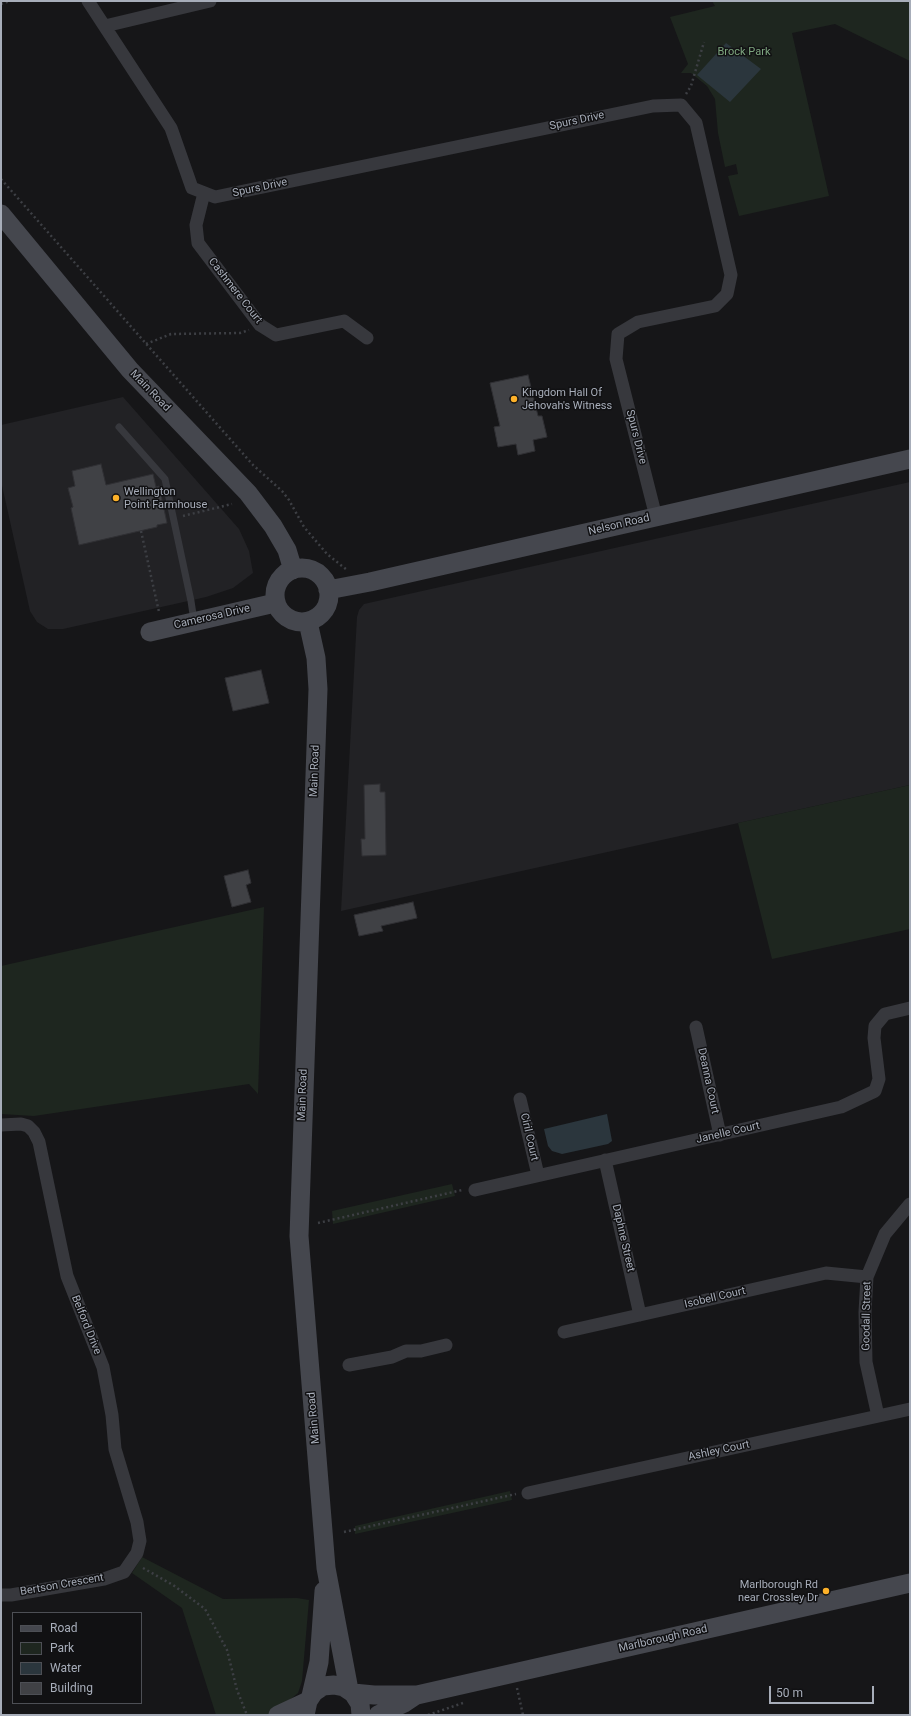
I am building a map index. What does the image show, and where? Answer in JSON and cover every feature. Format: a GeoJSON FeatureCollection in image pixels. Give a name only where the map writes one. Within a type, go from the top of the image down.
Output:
{"type":"FeatureCollection","features":[{"type":"Feature","properties":{"kind":"main road","name":"Main Road"},"geometry":{"type":"LineString","coordinates":[[1,214],[130,370],[248,493],[274,526],[287,550],[293,570]]}},
{"type":"Feature","properties":{"kind":"main road","name":"Nelson Road"},"geometry":{"type":"LineString","coordinates":[[328,590],[370,582],[910,459]]}},
{"type":"Feature","properties":{"kind":"main road"},"geometry":{"type":"LineString","coordinates":[[302,568],[319,574],[325,581],[328,590],[329,598],[325,609],[316,618],[308,622],[292,621],[284,616],[275,603],[274,594],[276,586],[286,573],[293,570],[302,568]]}},
{"type":"Feature","properties":{"kind":"main road","name":"Camerosa Drive"},"geometry":{"type":"LineString","coordinates":[[150,632],[275,603]]}},
{"type":"Feature","properties":{"kind":"main road","name":"Main Road"},"geometry":{"type":"LineString","coordinates":[[308,622],[316,658],[318,689],[300,1236],[326,1568],[351,1691],[360,1704],[360,1715]]}},
{"type":"Feature","properties":{"kind":"main road","name":"Main Road"},"geometry":{"type":"LineString","coordinates":[[308,1704],[319,1662],[326,1568]]}},
{"type":"Feature","properties":{"kind":"main road","name":"Marlborough Road"},"geometry":{"type":"LineString","coordinates":[[278,1715],[308,1704],[319,1689],[329,1685],[339,1685],[351,1691],[374,1695],[417,1695],[910,1583]]}},
{"type":"Feature","properties":{"kind":"main road","name":"Marlborough Road"},"geometry":{"type":"LineString","coordinates":[[378,1715],[417,1695]]}},
{"type":"Feature","properties":{"kind":"street"},"geometry":{"type":"LineString","coordinates":[[88,1],[171,128],[192,188],[204,193]]}},
{"type":"Feature","properties":{"kind":"street"},"geometry":{"type":"LineString","coordinates":[[105,26],[210,1]]}},
{"type":"Feature","properties":{"kind":"street","name":"Spurs Drive"},"geometry":{"type":"LineString","coordinates":[[204,193],[215,197],[646,107],[681,105],[696,123],[731,275],[727,294],[715,306],[638,322],[618,334],[616,359],[656,517]]}},
{"type":"Feature","properties":{"kind":"street","name":"Cashmere Court"},"geometry":{"type":"LineString","coordinates":[[204,193],[196,225],[198,243],[260,325],[276,335],[344,321],[367,338]]}},
{"type":"Feature","properties":{"kind":"street","name":"Janelle Court"},"geometry":{"type":"LineString","coordinates":[[475,1190],[841,1108],[875,1091],[879,1079],[874,1038],[875,1026],[885,1014],[910,1008]]}},
{"type":"Feature","properties":{"kind":"street","name":"Deanna Court"},"geometry":{"type":"LineString","coordinates":[[696,1027],[720,1135]]}},
{"type":"Feature","properties":{"kind":"street","name":"Ciril Court"},"geometry":{"type":"LineString","coordinates":[[520,1099],[538,1175]]}},
{"type":"Feature","properties":{"kind":"street","name":"Belford Drive"},"geometry":{"type":"LineString","coordinates":[[1,1125],[21,1124],[28,1126],[34,1132],[39,1142],[67,1276],[103,1367],[112,1415],[115,1449],[137,1522],[140,1541],[134,1557]]}},
{"type":"Feature","properties":{"kind":"street","name":"Daphne Street"},"geometry":{"type":"LineString","coordinates":[[605,1160],[640,1315]]}},
{"type":"Feature","properties":{"kind":"street","name":"Goodall Street"},"geometry":{"type":"LineString","coordinates":[[878,1416],[866,1362],[864,1312],[867,1277],[886,1234],[910,1204]]}},
{"type":"Feature","properties":{"kind":"street","name":"Isobell Court"},"geometry":{"type":"LineString","coordinates":[[564,1332],[826,1273],[867,1277]]}},
{"type":"Feature","properties":{"kind":"street"},"geometry":{"type":"LineString","coordinates":[[349,1365],[392,1357],[406,1351],[421,1351],[446,1345]]}},
{"type":"Feature","properties":{"kind":"street","name":"Ashley Court"},"geometry":{"type":"LineString","coordinates":[[528,1493],[910,1409]]}},
{"type":"Feature","properties":{"kind":"street","name":"Bertson Crescent"},"geometry":{"type":"LineString","coordinates":[[1,1595],[11,1595],[104,1579],[124,1572],[134,1557]]}},
{"type":"Feature","properties":{"kind":"lane"},"geometry":{"type":"LineString","coordinates":[[119,427],[164,479],[174,518],[194,621]]}},
{"type":"Feature","properties":{"kind":"path"},"geometry":{"type":"LineString","coordinates":[[1,4],[10,1]]}},
{"type":"Feature","properties":{"kind":"path"},"geometry":{"type":"LineString","coordinates":[[681,105],[691,86],[704,42]]}},
{"type":"Feature","properties":{"kind":"path"},"geometry":{"type":"LineString","coordinates":[[1,179],[253,465],[282,491],[289,500],[304,527],[327,554],[347,569]]}},
{"type":"Feature","properties":{"kind":"path"},"geometry":{"type":"LineString","coordinates":[[146,344],[171,334],[240,333],[260,325]]}},
{"type":"Feature","properties":{"kind":"path"},"geometry":{"type":"LineString","coordinates":[[174,518],[232,504]]}},
{"type":"Feature","properties":{"kind":"path"},"geometry":{"type":"LineString","coordinates":[[141,531],[159,612]]}},
{"type":"Feature","properties":{"kind":"path"},"geometry":{"type":"LineString","coordinates":[[318,1223],[461,1190],[475,1190]]}},
{"type":"Feature","properties":{"kind":"path"},"geometry":{"type":"LineString","coordinates":[[344,1532],[516,1494],[528,1493]]}},
{"type":"Feature","properties":{"kind":"path"},"geometry":{"type":"LineString","coordinates":[[134,1557],[205,1610],[227,1650],[237,1690],[247,1715]]}},
{"type":"Feature","properties":{"kind":"path"},"geometry":{"type":"LineString","coordinates":[[513,1672],[523,1715]]}},
{"type":"Feature","properties":{"kind":"shaded area"},"geometry":{"type":"Polygon","coordinates":[[[123,397],[239,529],[249,551],[253,573],[233,588],[206,597],[63,629],[48,629],[37,622],[30,611],[1,481],[1,425],[123,397]]]}},
{"type":"Feature","properties":{"kind":"shaded area"},"geometry":{"type":"Polygon","coordinates":[[[910,482],[910,785],[341,911],[357,617],[359,610],[364,604],[910,482]]]}},
{"type":"Feature","properties":{"kind":"green space","name":"Brock Park"},"geometry":{"type":"Polygon","coordinates":[[[712,1],[910,1],[910,61],[835,24],[792,33],[829,196],[739,216],[728,176],[738,174],[736,164],[725,167],[718,133],[715,99],[707,86],[691,73],[681,73],[688,64],[670,17],[715,6],[712,1]]]}},
{"type":"Feature","properties":{"kind":"green space"},"geometry":{"type":"Polygon","coordinates":[[[910,785],[910,929],[772,959],[738,823],[910,785]]]}},
{"type":"Feature","properties":{"kind":"green space"},"geometry":{"type":"Polygon","coordinates":[[[264,907],[258,1094],[249,1084],[34,1116],[1,1114],[1,966],[264,907]]]}},
{"type":"Feature","properties":{"kind":"green space"},"geometry":{"type":"Polygon","coordinates":[[[452,1184],[455,1196],[333,1224],[332,1211],[452,1184]]]}},
{"type":"Feature","properties":{"kind":"green space"},"geometry":{"type":"Polygon","coordinates":[[[510,1491],[512,1500],[355,1534],[355,1526],[510,1491]]]}},
{"type":"Feature","properties":{"kind":"green space"},"geometry":{"type":"Polygon","coordinates":[[[142,1557],[223,1599],[297,1598],[309,1600],[302,1681],[298,1693],[268,1715],[216,1715],[182,1608],[132,1573],[142,1557]]]}},
{"type":"Feature","properties":{"kind":"water"},"geometry":{"type":"Polygon","coordinates":[[[726,43],[761,69],[730,102],[697,75],[726,43]]]}},
{"type":"Feature","properties":{"kind":"water"},"geometry":{"type":"Polygon","coordinates":[[[607,1114],[612,1141],[608,1144],[562,1154],[552,1151],[548,1146],[544,1129],[607,1114]]]}},
{"type":"Feature","properties":{"kind":"building","name":"Kingdom Hall Of Jehovah's Witness"},"geometry":{"type":"Polygon","coordinates":[[[528,375],[538,416],[542,416],[547,437],[533,440],[535,451],[518,455],[516,444],[498,447],[494,427],[500,426],[490,383],[528,375]]]}},
{"type":"Feature","properties":{"kind":"building","name":"Wellington Point Farmhouse"},"geometry":{"type":"Polygon","coordinates":[[[101,464],[106,485],[153,474],[156,487],[159,486],[167,523],[157,525],[157,527],[79,545],[71,508],[73,507],[68,488],[75,486],[72,471],[101,464]]]}},
{"type":"Feature","properties":{"kind":"building"},"geometry":{"type":"Polygon","coordinates":[[[261,670],[269,703],[233,711],[225,678],[261,670]]]}},
{"type":"Feature","properties":{"kind":"building"},"geometry":{"type":"Polygon","coordinates":[[[380,784],[380,792],[385,792],[386,855],[362,856],[361,839],[365,839],[364,785],[380,784]]]}},
{"type":"Feature","properties":{"kind":"building"},"geometry":{"type":"Polygon","coordinates":[[[248,870],[251,883],[246,885],[251,902],[232,907],[224,876],[248,870]]]}},
{"type":"Feature","properties":{"kind":"building"},"geometry":{"type":"Polygon","coordinates":[[[413,902],[417,918],[381,926],[383,931],[359,936],[354,915],[413,902]]]}},
{"type":"Feature","properties":{"kind":"place","name":"Kingdom Hall Of Jehovah's Witness"},"geometry":{"type":"Point","coordinates":[514,399]}},
{"type":"Feature","properties":{"kind":"place","name":"Wellington Point Farmhouse"},"geometry":{"type":"Point","coordinates":[116,498]}},
{"type":"Feature","properties":{"kind":"place","name":"Marlborough Rd near Crossley Dr"},"geometry":{"type":"Point","coordinates":[826,1591]}}]}
